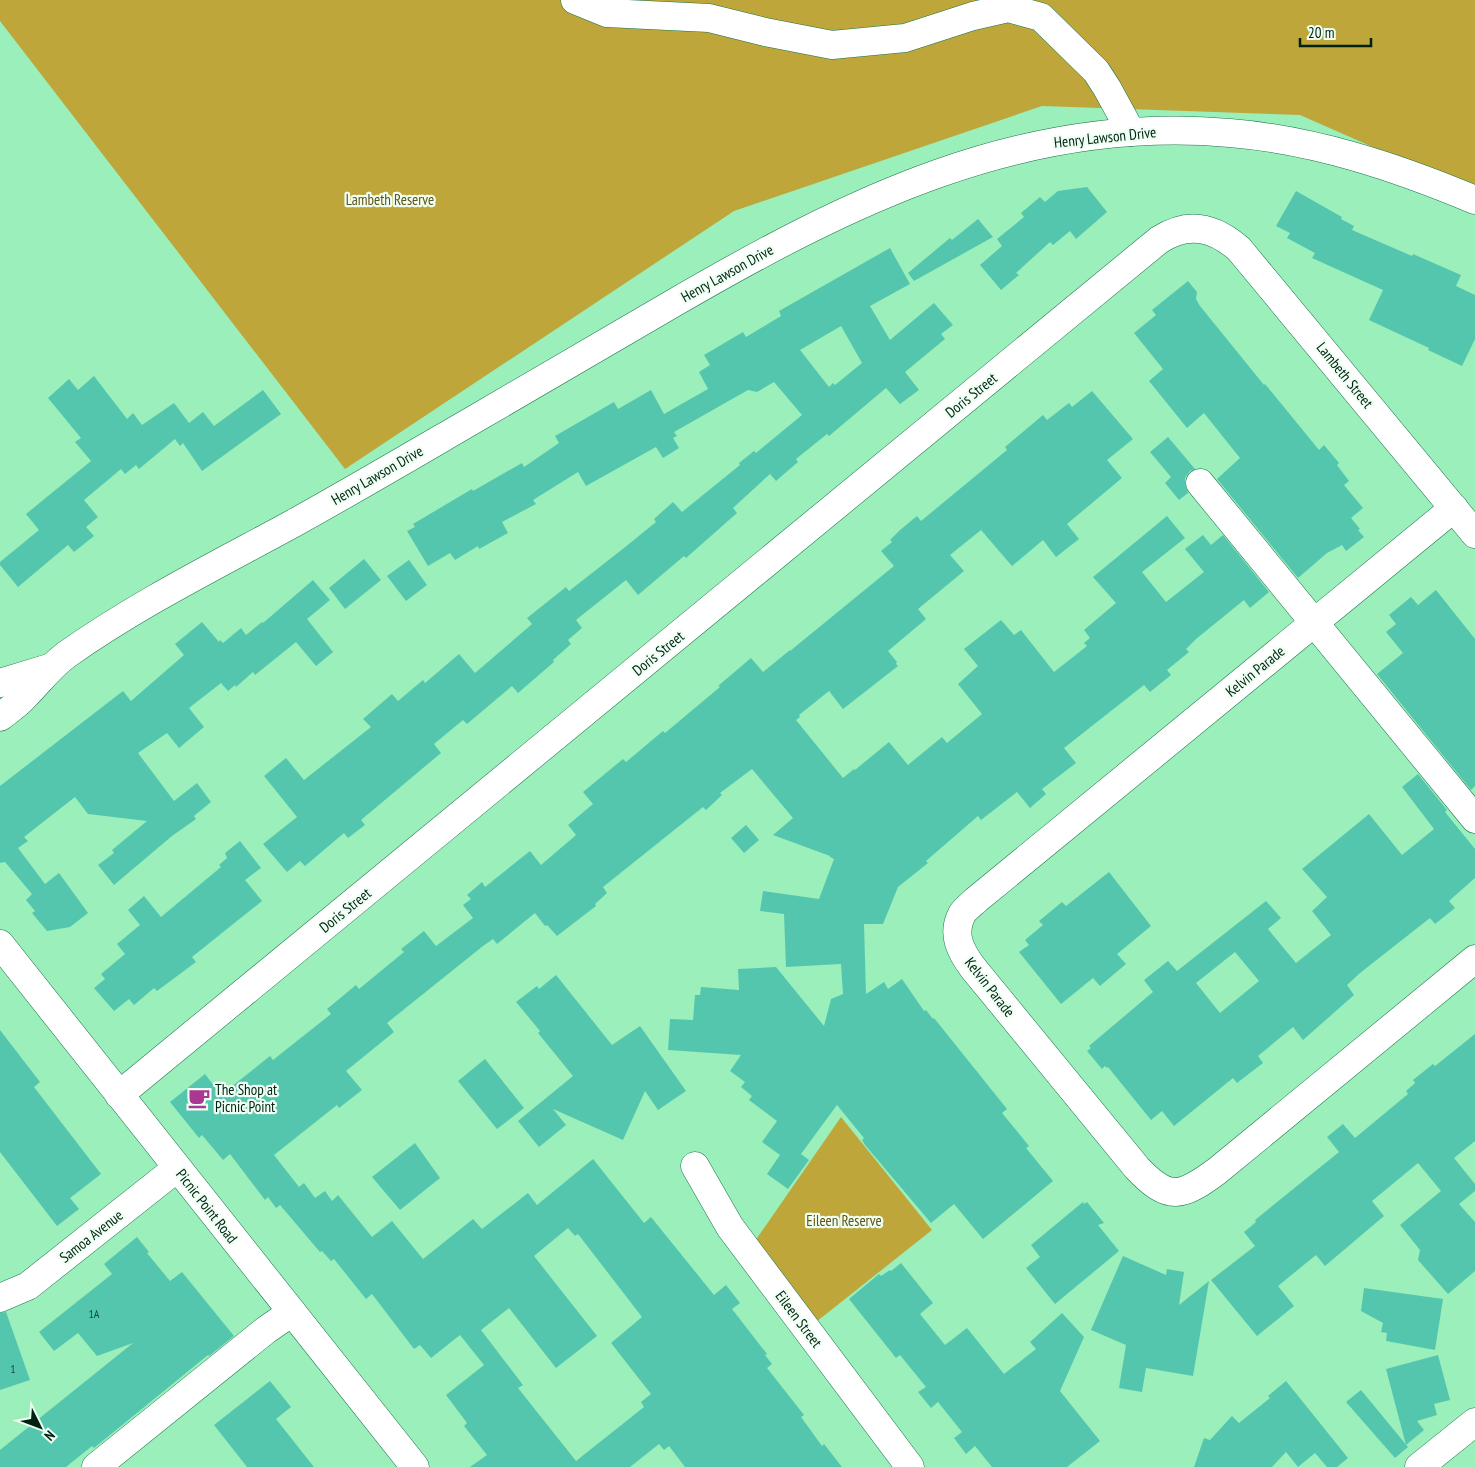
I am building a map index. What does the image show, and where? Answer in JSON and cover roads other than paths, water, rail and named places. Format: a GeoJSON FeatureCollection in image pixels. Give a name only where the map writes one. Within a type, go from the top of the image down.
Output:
{"type":"FeatureCollection","features":[{"type":"Feature","properties":{"kind":"street"},"geometry":{"type":"LineString","coordinates":[[575,0],[607,13],[709,18],[832,46],[905,38],[973,16],[1008,8],[1041,17],[1096,71],[1131,132]]}},
{"type":"Feature","properties":{"kind":"street","name":"Henry Lawson Drive"},"geometry":{"type":"LineString","coordinates":[[0,717],[24,698],[49,668],[113,624],[161,595],[346,493],[746,261],[823,221],[901,187],[998,154],[1066,139],[1131,132],[1180,131],[1230,133],[1293,142],[1368,160],[1426,180],[1475,200]]}},
{"type":"Feature","properties":{"kind":"street","name":"Doris Street"},"geometry":{"type":"LineString","coordinates":[[119,1095],[1159,240],[1170,233],[1182,229],[1204,229]]}},
{"type":"Feature","properties":{"kind":"street","name":"Lambeth Street"},"geometry":{"type":"LineString","coordinates":[[1204,229],[1228,240],[1250,261],[1475,534]]}},
{"type":"Feature","properties":{"kind":"street"},"geometry":{"type":"LineString","coordinates":[[1200,483],[1475,818]]}},
{"type":"Feature","properties":{"kind":"street","name":"Kelvin Parade"},"geometry":{"type":"LineString","coordinates":[[1454,508],[976,900],[963,913],[957,927],[958,942],[964,956],[1137,1168],[1160,1189],[1173,1193],[1187,1190],[1217,1171],[1475,960]]}},
{"type":"Feature","properties":{"kind":"street","name":"Henry Lawson Drive"},"geometry":{"type":"LineString","coordinates":[[0,683],[49,668]]}},
{"type":"Feature","properties":{"kind":"street","name":"Picnic Point Road"},"geometry":{"type":"LineString","coordinates":[[0,944],[415,1467]]}},
{"type":"Feature","properties":{"kind":"street","name":"Eileen Street"},"geometry":{"type":"LineString","coordinates":[[695,1166],[730,1226],[910,1467]]}},
{"type":"Feature","properties":{"kind":"street","name":"Samoa Avenue"},"geometry":{"type":"LineString","coordinates":[[0,1298],[28,1286],[177,1168]]}},
{"type":"Feature","properties":{"kind":"street"},"geometry":{"type":"LineString","coordinates":[[96,1467],[266,1330],[292,1312]]}},
{"type":"Feature","properties":{"kind":"street"},"geometry":{"type":"LineString","coordinates":[[1419,1467],[1475,1422]]}},
{"type":"Feature","properties":{"kind":"place","name":"The Shop at Picnic Point"},"geometry":{"type":"Point","coordinates":[199,1098]}},
{"type":"Feature","properties":{"kind":"park label","name":"Lambeth Reserve"},"geometry":{"type":"Point","coordinates":[390,199]}},
{"type":"Feature","properties":{"kind":"park label","name":"Eileen Reserve"},"geometry":{"type":"Point","coordinates":[844,1220]}}]}
